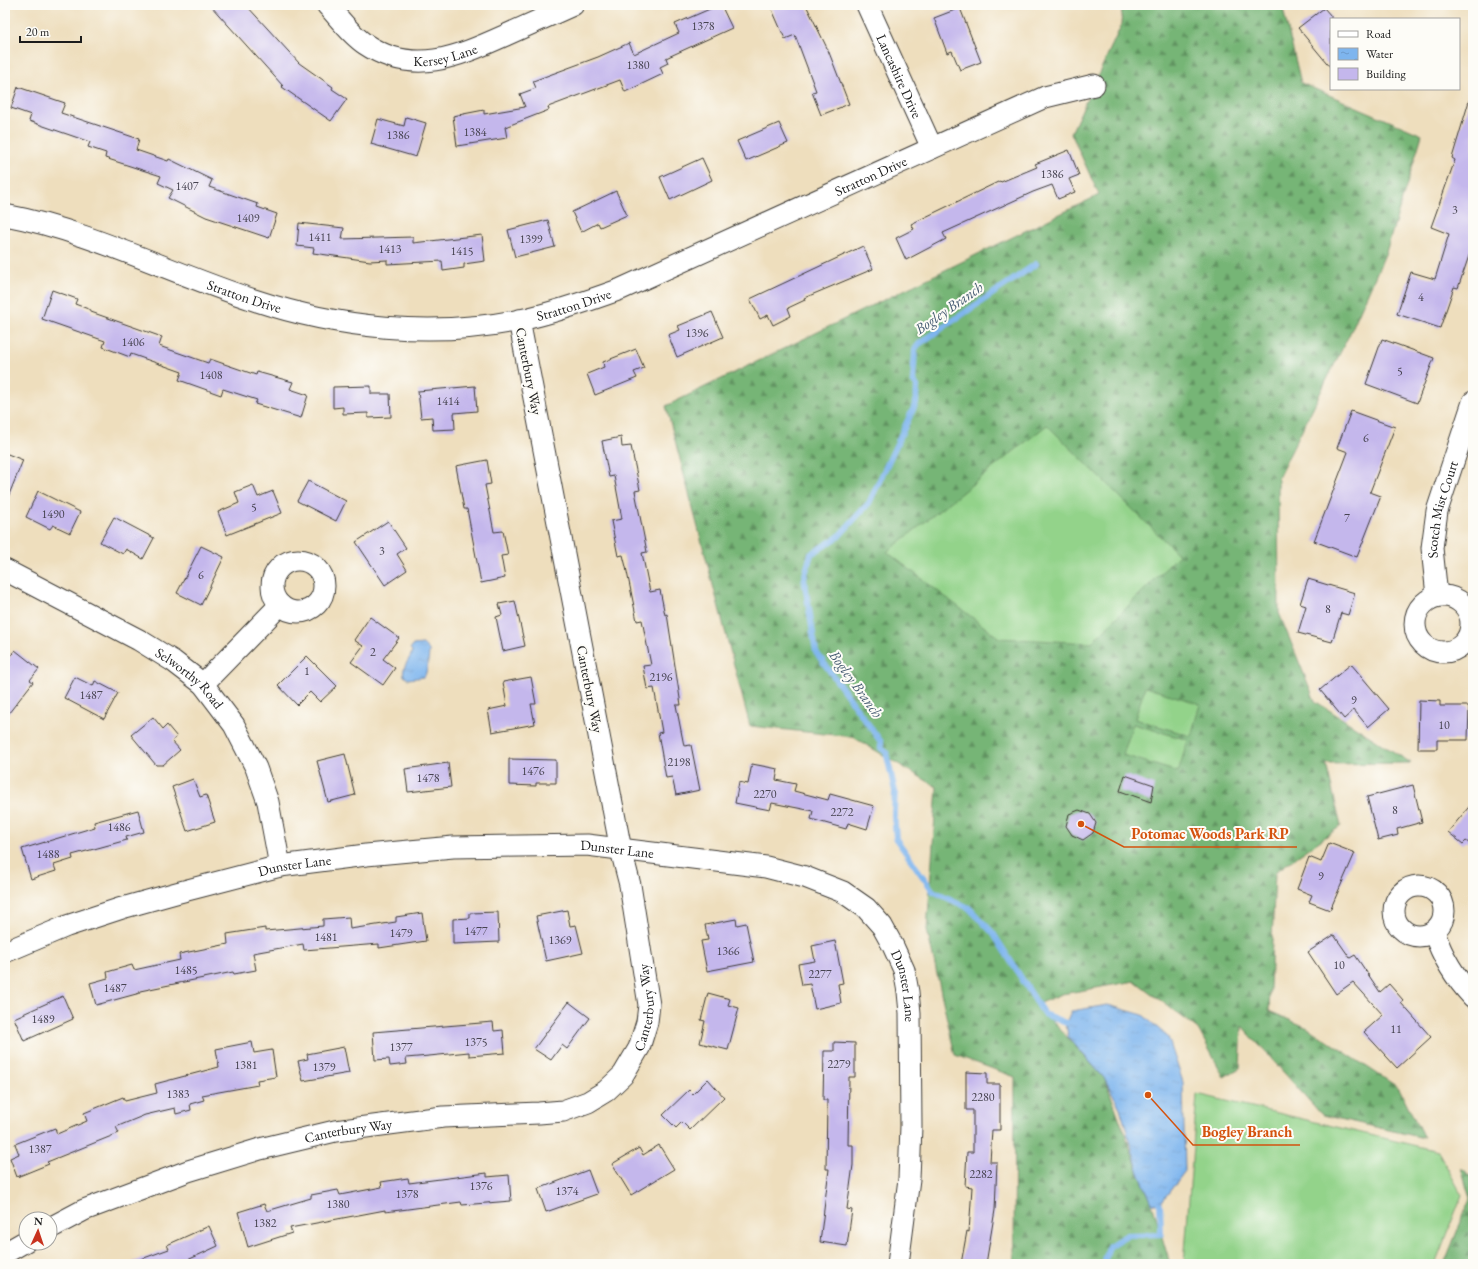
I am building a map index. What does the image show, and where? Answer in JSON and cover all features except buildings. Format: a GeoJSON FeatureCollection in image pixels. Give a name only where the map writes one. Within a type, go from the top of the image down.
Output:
{"type":"FeatureCollection","features":[{"type":"Feature","properties":{"kind":"street","name":"Kersey Lane"},"geometry":{"type":"LineString","coordinates":[[327,5],[364,44],[380,53],[401,59],[424,62],[462,55],[573,5]]}},
{"type":"Feature","properties":{"kind":"street","name":"Lancashire Drive"},"geometry":{"type":"LineString","coordinates":[[868,5],[932,148]]}},
{"type":"Feature","properties":{"kind":"street","name":"Stratton Drive"},"geometry":{"type":"LineString","coordinates":[[5,215],[33,220],[87,238],[253,300],[294,312],[360,325],[429,329],[467,327],[519,320],[570,306],[621,289],[1045,97],[1094,85]]}},
{"type":"Feature","properties":{"kind":"street","name":"Canterbury Way"},"geometry":{"type":"LineString","coordinates":[[58,1224],[84,1210],[188,1171],[260,1150],[335,1131],[443,1117],[539,1113],[563,1110],[588,1102],[606,1091],[623,1075],[639,1048],[647,1022],[649,1005],[630,885],[621,850],[519,320]]}},
{"type":"Feature","properties":{"kind":"street","name":"Scotch Mist Court"},"geometry":{"type":"LineString","coordinates":[[1437,596],[1432,548],[1437,511],[1473,402]]}},
{"type":"Feature","properties":{"kind":"street","name":"Selworthy Road"},"geometry":{"type":"LineString","coordinates":[[5,570],[139,640],[174,661],[203,684],[234,725],[256,768],[268,802],[280,866]]}},
{"type":"Feature","properties":{"kind":"street"},"geometry":{"type":"LineString","coordinates":[[203,684],[280,605]]}},
{"type":"Feature","properties":{"kind":"street","name":"Dunster Lane"},"geometry":{"type":"LineString","coordinates":[[5,952],[67,926],[122,908],[280,866],[366,855],[453,847],[587,845],[766,868],[805,877],[842,892],[866,908],[882,926],[904,970],[910,1013],[911,1126],[909,1179],[898,1264]]}},
{"type":"Feature","properties":{"kind":"street"},"geometry":{"type":"LineString","coordinates":[[1434,932],[1444,958],[1461,984],[1473,997]]}},
{"type":"Feature","properties":{"kind":"street"},"geometry":{"type":"LineString","coordinates":[[5,1253],[18,1246]]}},
{"type":"Feature","properties":{"kind":"green space"},"geometry":{"type":"Polygon","coordinates":[[[1122,5],[1282,5],[1301,83],[1422,135],[1386,252],[1351,331],[1278,478],[1279,613],[1315,701],[1411,763],[1326,764],[1341,826],[1275,872],[1269,1011],[1308,1028],[1399,1088],[1424,1138],[1322,1115],[1242,1026],[1240,1068],[1224,1077],[1198,1029],[1135,981],[1062,994],[1037,1004],[1105,1079],[1139,1173],[1152,1203],[1170,1264],[1014,1264],[1015,1077],[955,1055],[927,930],[937,787],[853,737],[750,726],[666,406],[1099,195],[1071,133],[1121,26],[1122,5]]]}},
{"type":"Feature","properties":{"kind":"green space"},"geometry":{"type":"Polygon","coordinates":[[[1047,425],[1179,555],[1091,643],[999,638],[887,552],[1047,425]]]}},
{"type":"Feature","properties":{"kind":"green space"},"geometry":{"type":"Polygon","coordinates":[[[1145,687],[1200,704],[1191,736],[1135,719],[1145,687]]]}},
{"type":"Feature","properties":{"kind":"green space"},"geometry":{"type":"Polygon","coordinates":[[[1133,724],[1188,740],[1178,772],[1123,755],[1133,724]]]}},
{"type":"Feature","properties":{"kind":"green space"},"geometry":{"type":"Polygon","coordinates":[[[1197,1094],[1438,1151],[1462,1195],[1435,1264],[1184,1264],[1197,1094]]]}},
{"type":"Feature","properties":{"kind":"green space"},"geometry":{"type":"Polygon","coordinates":[[[1461,1168],[1473,1177],[1473,1264],[1444,1264],[1470,1199],[1461,1168]]]}},
{"type":"Feature","properties":{"kind":"water"},"geometry":{"type":"Polygon","coordinates":[[[423,644],[429,650],[428,665],[425,675],[424,677],[408,679],[404,676],[403,672],[412,651],[410,649],[413,645],[423,644]]]}},
{"type":"Feature","properties":{"kind":"water"},"geometry":{"type":"Polygon","coordinates":[[[1108,1005],[1143,1015],[1168,1037],[1183,1082],[1185,1171],[1160,1204],[1152,1203],[1139,1173],[1120,1108],[1105,1079],[1068,1037],[1066,1023],[1071,1011],[1108,1005]]]}},
{"type":"Feature","properties":{"kind":"waterway","name":"Bogley Branch"},"geometry":{"type":"LineString","coordinates":[[1036,264],[919,344],[915,349],[913,381],[917,386],[916,403],[869,503],[838,537],[811,554],[804,578],[816,652],[881,742],[881,748],[886,752],[895,791],[894,812],[896,839],[933,891],[969,908],[993,933],[1044,1014],[1066,1023]]}},
{"type":"Feature","properties":{"kind":"waterway","name":"Bogley Branch"},"geometry":{"type":"LineString","coordinates":[[1104,1264],[1109,1246],[1127,1235],[1161,1234],[1160,1204]]}},
{"type":"Feature","properties":{"kind":"place","name":"Potomac Woods Park RP"},"geometry":{"type":"Point","coordinates":[1081,824]}},
{"type":"Feature","properties":{"kind":"place","name":"Bogley Branch"},"geometry":{"type":"Point","coordinates":[1148,1095]}}]}
